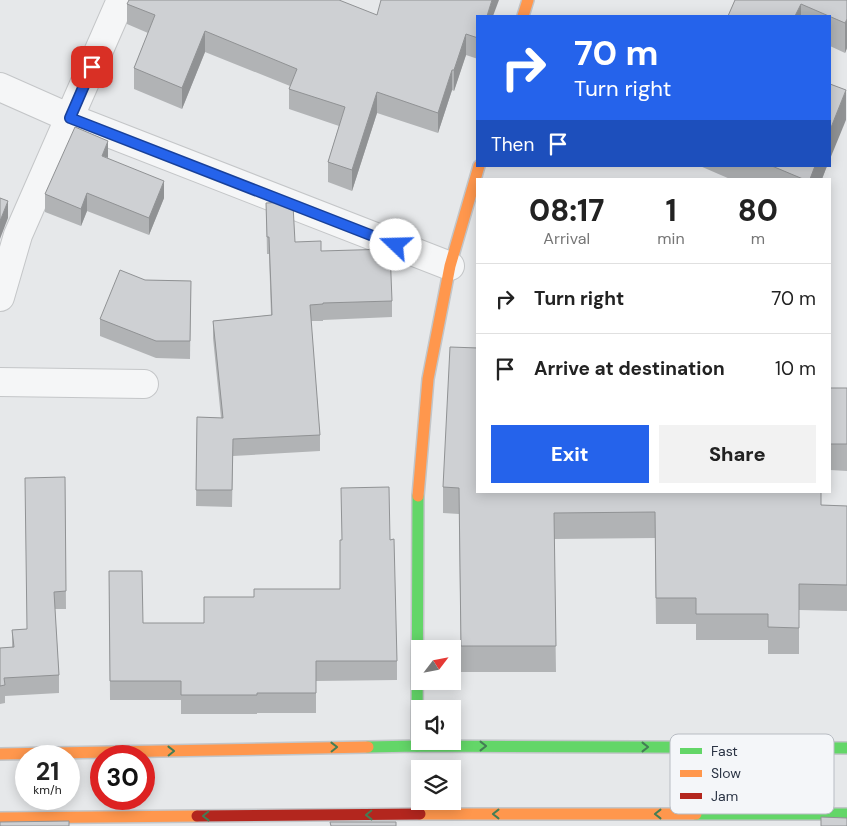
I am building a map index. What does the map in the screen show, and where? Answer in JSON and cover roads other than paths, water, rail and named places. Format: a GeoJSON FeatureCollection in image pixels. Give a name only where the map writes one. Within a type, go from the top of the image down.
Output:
{"type":"FeatureCollection","features":[{"type":"Feature","properties":{"kind":"main road"},"geometry":{"type":"LineString","coordinates":[[523,15],[528,0]]}},
{"type":"Feature","properties":{"kind":"main road"},"geometry":{"type":"LineString","coordinates":[[417,700],[418,488],[428,379],[450,266],[479,167]]}},
{"type":"Feature","properties":{"kind":"main road"},"geometry":{"type":"LineString","coordinates":[[0,754],[411,746]]}},
{"type":"Feature","properties":{"kind":"main road"},"geometry":{"type":"LineString","coordinates":[[461,746],[670,747]]}},
{"type":"Feature","properties":{"kind":"main road"},"geometry":{"type":"LineString","coordinates":[[834,748],[847,748]]}},
{"type":"Feature","properties":{"kind":"main road"},"geometry":{"type":"LineString","coordinates":[[0,818],[418,814],[847,814]]}},
{"type":"Feature","properties":{"kind":"street"},"geometry":{"type":"LineString","coordinates":[[0,297],[18,236],[120,0]]}},
{"type":"Feature","properties":{"kind":"street"},"geometry":{"type":"LineString","coordinates":[[0,87],[70,118],[450,266]]}},
{"type":"Feature","properties":{"kind":"street"},"geometry":{"type":"LineString","coordinates":[[0,382],[144,384]]}}]}
